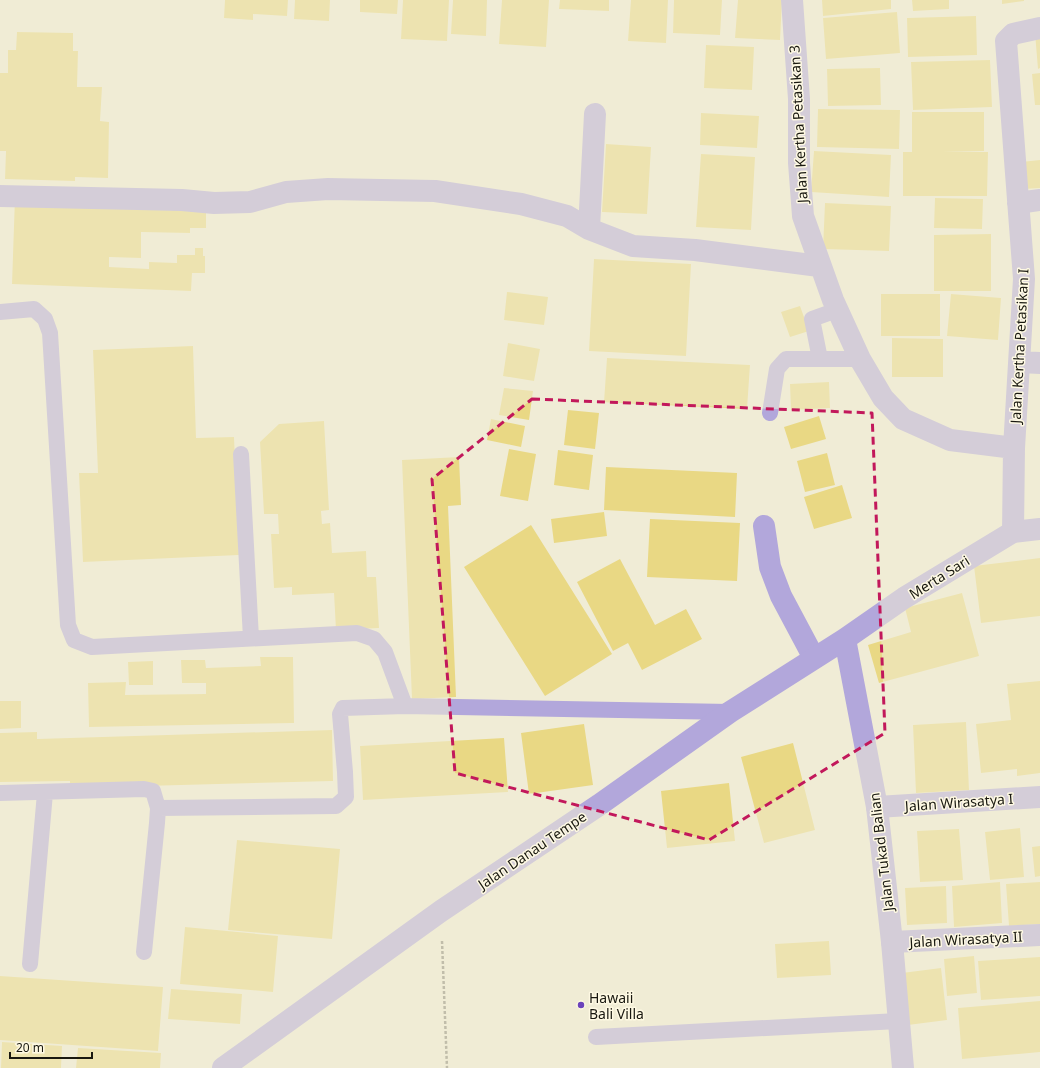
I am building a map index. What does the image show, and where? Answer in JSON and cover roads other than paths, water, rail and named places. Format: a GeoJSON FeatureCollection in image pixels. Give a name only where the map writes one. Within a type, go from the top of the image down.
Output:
{"type":"FeatureCollection","features":[{"type":"Feature","properties":{"kind":"street","name":"Jalan Kertha Petasikan 3"},"geometry":{"type":"LineString","coordinates":[[792,0],[799,99],[799,163],[803,216],[837,310],[860,359],[883,398],[903,419],[950,440],[1014,448]]}},
{"type":"Feature","properties":{"kind":"street","name":"Jalan Kertha Petasikan I"},"geometry":{"type":"LineString","coordinates":[[1012,532],[1014,448],[1030,363],[1006,41],[1013,34],[1040,28]]}},
{"type":"Feature","properties":{"kind":"street"},"geometry":{"type":"LineString","coordinates":[[589,228],[595,114]]}},
{"type":"Feature","properties":{"kind":"street"},"geometry":{"type":"LineString","coordinates":[[0,196],[182,200],[214,203],[250,202],[286,192],[328,189],[435,191],[521,204],[567,216],[589,228],[633,246],[694,250],[820,266]]}},
{"type":"Feature","properties":{"kind":"street"},"geometry":{"type":"LineString","coordinates":[[1018,203],[1040,200]]}},
{"type":"Feature","properties":{"kind":"street"},"geometry":{"type":"LineString","coordinates":[[764,526],[770,567],[781,596],[814,658]]}},
{"type":"Feature","properties":{"kind":"street","name":"Merta Sari"},"geometry":{"type":"LineString","coordinates":[[845,639],[904,598],[1012,532],[1040,529]]}},
{"type":"Feature","properties":{"kind":"street","name":"Jalan Danau Tempe"},"geometry":{"type":"LineString","coordinates":[[223,1068],[441,911],[599,804],[730,712],[845,639]]}},
{"type":"Feature","properties":{"kind":"street","name":"Jalan Tukad Balian"},"geometry":{"type":"LineString","coordinates":[[845,639],[877,807],[892,942],[903,1068]]}},
{"type":"Feature","properties":{"kind":"street","name":"Jalan Wirasatya I"},"geometry":{"type":"LineString","coordinates":[[877,807],[1040,797]]}},
{"type":"Feature","properties":{"kind":"street","name":"Jalan Wirasatya II"},"geometry":{"type":"LineString","coordinates":[[892,942],[1040,935]]}},
{"type":"Feature","properties":{"kind":"lane"},"geometry":{"type":"LineString","coordinates":[[0,312],[34,309],[45,319],[50,333],[68,625],[74,640],[92,647],[357,632],[374,639],[385,652],[405,706]]}},
{"type":"Feature","properties":{"kind":"lane"},"geometry":{"type":"LineString","coordinates":[[820,359],[812,319],[837,310]]}},
{"type":"Feature","properties":{"kind":"lane"},"geometry":{"type":"LineString","coordinates":[[770,413],[777,369],[786,359],[860,359]]}},
{"type":"Feature","properties":{"kind":"lane"},"geometry":{"type":"LineString","coordinates":[[241,454],[251,638]]}},
{"type":"Feature","properties":{"kind":"lane"},"geometry":{"type":"LineString","coordinates":[[158,808],[336,806],[346,797],[340,710],[343,708],[405,706],[730,712]]}},
{"type":"Feature","properties":{"kind":"lane"},"geometry":{"type":"LineString","coordinates":[[0,793],[45,793],[144,789],[153,792],[158,808],[144,952]]}},
{"type":"Feature","properties":{"kind":"lane"},"geometry":{"type":"LineString","coordinates":[[30,964],[45,793]]}},
{"type":"Feature","properties":{"kind":"lane"},"geometry":{"type":"LineString","coordinates":[[596,1037],[898,1021]]}},
{"type":"Feature","properties":{"kind":"place","name":"Hawaii Bali Villa"},"geometry":{"type":"Point","coordinates":[581,1005]}}]}
